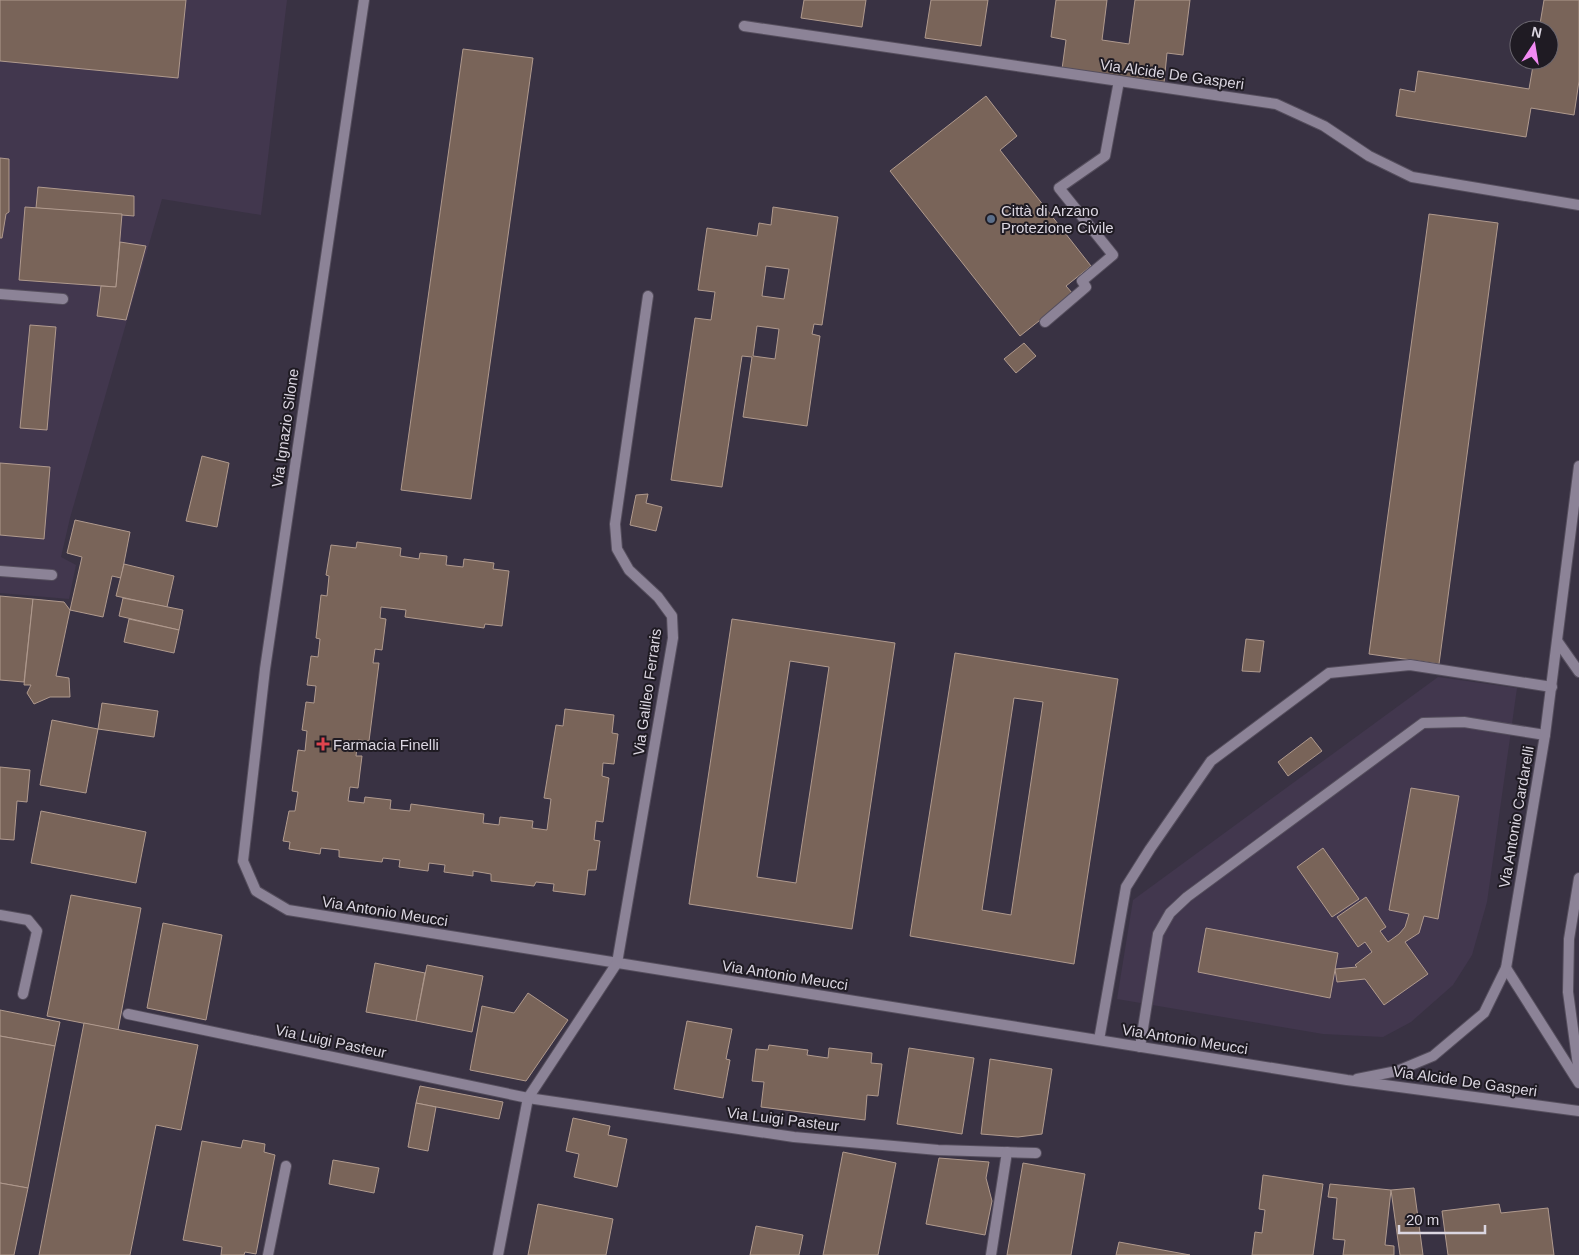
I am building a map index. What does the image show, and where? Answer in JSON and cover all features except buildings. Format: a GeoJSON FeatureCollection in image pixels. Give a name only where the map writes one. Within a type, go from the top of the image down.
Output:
{"type":"FeatureCollection","features":[{"type":"Feature","properties":{"kind":"street","name":"Via Ignazio Silone"},"geometry":{"type":"LineString","coordinates":[[243,861],[265,669],[364,0]]}},
{"type":"Feature","properties":{"kind":"street","name":"Via Alcide De Gasperi"},"geometry":{"type":"LineString","coordinates":[[744,26],[1276,104],[1324,126],[1369,156],[1412,178],[1579,205]]}},
{"type":"Feature","properties":{"kind":"street"},"geometry":{"type":"LineString","coordinates":[[1045,322],[1086,287],[1082,281],[1113,255],[1059,188],[1105,156],[1119,81]]}},
{"type":"Feature","properties":{"kind":"street"},"geometry":{"type":"LineString","coordinates":[[0,294],[63,299]]}},
{"type":"Feature","properties":{"kind":"street","name":"Via Galileo Ferraris"},"geometry":{"type":"LineString","coordinates":[[617,963],[673,638],[672,616],[658,598],[629,570],[617,549],[615,524],[648,296]]}},
{"type":"Feature","properties":{"kind":"street","name":"Via Antonio Cardarelli"},"geometry":{"type":"LineString","coordinates":[[1348,1080],[1397,1071],[1434,1056],[1484,1013],[1506,968],[1552,687],[1579,466]]}},
{"type":"Feature","properties":{"kind":"street"},"geometry":{"type":"LineString","coordinates":[[0,571],[52,575]]}},
{"type":"Feature","properties":{"kind":"street"},"geometry":{"type":"LineString","coordinates":[[1558,642],[1578,669]]}},
{"type":"Feature","properties":{"kind":"street"},"geometry":{"type":"LineString","coordinates":[[1099,1040],[1126,887],[1211,761],[1329,673],[1410,665],[1552,687]]}},
{"type":"Feature","properties":{"kind":"street"},"geometry":{"type":"LineString","coordinates":[[1140,1047],[1158,934],[1170,913],[1187,897],[1423,723],[1464,722],[1545,735]]}},
{"type":"Feature","properties":{"kind":"street","name":"Via Antonio Meucci"},"geometry":{"type":"LineString","coordinates":[[243,861],[256,891],[288,910],[1348,1080]]}},
{"type":"Feature","properties":{"kind":"street"},"geometry":{"type":"LineString","coordinates":[[1579,878],[1569,939],[1568,992],[1579,1073]]}},
{"type":"Feature","properties":{"kind":"street"},"geometry":{"type":"LineString","coordinates":[[0,915],[28,920],[37,931],[23,994]]}},
{"type":"Feature","properties":{"kind":"street"},"geometry":{"type":"LineString","coordinates":[[498,1255],[528,1098],[617,963]]}},
{"type":"Feature","properties":{"kind":"street"},"geometry":{"type":"LineString","coordinates":[[1506,968],[1579,1083]]}},
{"type":"Feature","properties":{"kind":"street","name":"Via Luigi Pasteur"},"geometry":{"type":"LineString","coordinates":[[128,1014],[528,1098],[794,1137],[938,1150],[1036,1153]]}},
{"type":"Feature","properties":{"kind":"street","name":"Via Alcide De Gasperi"},"geometry":{"type":"LineString","coordinates":[[1348,1080],[1579,1111]]}},
{"type":"Feature","properties":{"kind":"street"},"geometry":{"type":"LineString","coordinates":[[991,1255],[1007,1152]]}},
{"type":"Feature","properties":{"kind":"street"},"geometry":{"type":"LineString","coordinates":[[268,1255],[286,1166]]}},
{"type":"Feature","properties":{"kind":"shaded area"},"geometry":{"type":"Polygon","coordinates":[[[0,0],[287,0],[261,215],[162,199],[70,518],[61,557],[76,565],[69,599],[0,593],[0,0]]]}},
{"type":"Feature","properties":{"kind":"shaded area"},"geometry":{"type":"Polygon","coordinates":[[[1438,677],[1517,688],[1487,902],[1472,955],[1453,985],[1411,1022],[1383,1037],[1323,1034],[1117,999],[1133,900],[1438,677]]]}},
{"type":"Feature","properties":{"kind":"place","name":"Città di Arzano Protezione Civile"},"geometry":{"type":"Point","coordinates":[991,219]}},
{"type":"Feature","properties":{"kind":"place","name":"Farmacia Finelli"},"geometry":{"type":"Point","coordinates":[323,744]}}]}
